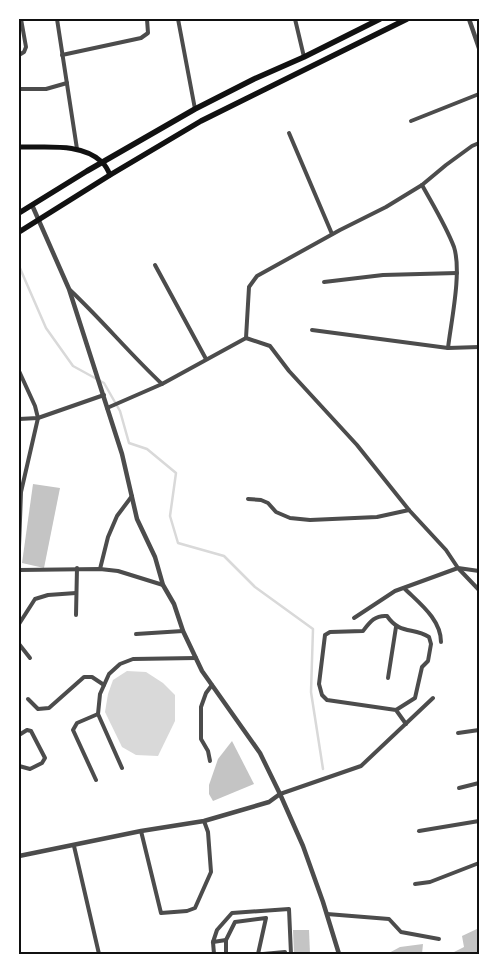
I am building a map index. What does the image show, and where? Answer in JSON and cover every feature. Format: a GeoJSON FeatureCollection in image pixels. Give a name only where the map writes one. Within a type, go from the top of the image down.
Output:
{"type":"FeatureCollection","features":[{"type":"Feature","properties":{"kind":"main road"},"geometry":{"type":"LineString","coordinates":[[19,213],[195,108],[380,19]]}},
{"type":"Feature","properties":{"kind":"main road"},"geometry":{"type":"LineString","coordinates":[[19,232],[201,120],[407,19]]}},
{"type":"Feature","properties":{"kind":"main road"},"geometry":{"type":"LineString","coordinates":[[19,146],[77,149],[91,154],[103,162],[110,175]]}},
{"type":"Feature","properties":{"kind":"street"},"geometry":{"type":"LineString","coordinates":[[19,55],[24,52],[26,47],[21,19]]}},
{"type":"Feature","properties":{"kind":"street"},"geometry":{"type":"LineString","coordinates":[[57,19],[77,149]]}},
{"type":"Feature","properties":{"kind":"street"},"geometry":{"type":"LineString","coordinates":[[62,55],[141,38],[148,33],[147,19]]}},
{"type":"Feature","properties":{"kind":"street"},"geometry":{"type":"LineString","coordinates":[[178,19],[195,108]]}},
{"type":"Feature","properties":{"kind":"street"},"geometry":{"type":"LineString","coordinates":[[295,19],[304,57]]}},
{"type":"Feature","properties":{"kind":"street"},"geometry":{"type":"LineString","coordinates":[[469,19],[479,48]]}},
{"type":"Feature","properties":{"kind":"street"},"geometry":{"type":"LineString","coordinates":[[19,89],[46,89],[67,83]]}},
{"type":"Feature","properties":{"kind":"street"},"geometry":{"type":"LineString","coordinates":[[411,121],[479,94]]}},
{"type":"Feature","properties":{"kind":"street"},"geometry":{"type":"LineString","coordinates":[[289,133],[332,234]]}},
{"type":"Feature","properties":{"kind":"street"},"geometry":{"type":"LineString","coordinates":[[246,338],[249,287],[257,276],[332,234],[386,207],[422,185],[446,165],[479,143]]}},
{"type":"Feature","properties":{"kind":"street"},"geometry":{"type":"LineString","coordinates":[[422,185],[454,248],[457,273],[448,348]]}},
{"type":"Feature","properties":{"kind":"street"},"geometry":{"type":"LineString","coordinates":[[32,205],[40,219],[69,289],[122,454],[137,519],[155,557],[163,585],[174,604],[183,630],[202,671],[260,753],[280,794],[303,846],[339,954]]}},
{"type":"Feature","properties":{"kind":"street"},"geometry":{"type":"LineString","coordinates":[[155,265],[206,359]]}},
{"type":"Feature","properties":{"kind":"street"},"geometry":{"type":"LineString","coordinates":[[324,282],[384,275],[457,273]]}},
{"type":"Feature","properties":{"kind":"street"},"geometry":{"type":"LineString","coordinates":[[69,289],[162,384]]}},
{"type":"Feature","properties":{"kind":"street"},"geometry":{"type":"LineString","coordinates":[[312,330],[448,348],[479,347]]}},
{"type":"Feature","properties":{"kind":"street"},"geometry":{"type":"LineString","coordinates":[[108,408],[162,384],[246,338],[270,346],[289,371],[357,445],[409,510],[440,543],[458,568],[479,590]]}},
{"type":"Feature","properties":{"kind":"street"},"geometry":{"type":"LineString","coordinates":[[19,371],[35,406],[38,418],[20,490],[19,547]]}},
{"type":"Feature","properties":{"kind":"street"},"geometry":{"type":"LineString","coordinates":[[19,419],[38,418],[103,394]]}},
{"type":"Feature","properties":{"kind":"street"},"geometry":{"type":"LineString","coordinates":[[100,568],[108,537],[117,516],[132,496]]}},
{"type":"Feature","properties":{"kind":"street"},"geometry":{"type":"LineString","coordinates":[[248,499],[261,500],[268,503],[276,512],[290,518],[310,520],[377,517],[409,510]]}},
{"type":"Feature","properties":{"kind":"street"},"geometry":{"type":"LineString","coordinates":[[76,616],[77,568]]}},
{"type":"Feature","properties":{"kind":"street"},"geometry":{"type":"LineString","coordinates":[[19,570],[100,568],[118,571],[163,585]]}},
{"type":"Feature","properties":{"kind":"street"},"geometry":{"type":"LineString","coordinates":[[354,618],[395,591],[458,568],[479,571]]}},
{"type":"Feature","properties":{"kind":"street"},"geometry":{"type":"LineString","coordinates":[[404,588],[424,608],[438,626],[442,642]]}},
{"type":"Feature","properties":{"kind":"street"},"geometry":{"type":"LineString","coordinates":[[19,624],[35,599],[48,595],[76,593]]}},
{"type":"Feature","properties":{"kind":"street"},"geometry":{"type":"LineString","coordinates":[[380,615],[387,616],[396,627],[424,634],[431,640],[428,661],[422,668],[415,698],[396,710],[384,708],[327,700],[322,695],[319,684],[322,643],[325,635],[330,632],[363,631],[372,620],[380,615]]}},
{"type":"Feature","properties":{"kind":"street"},"geometry":{"type":"LineString","coordinates":[[388,678],[396,627]]}},
{"type":"Feature","properties":{"kind":"street"},"geometry":{"type":"LineString","coordinates":[[136,634],[183,630]]}},
{"type":"Feature","properties":{"kind":"street"},"geometry":{"type":"LineString","coordinates":[[19,644],[30,658]]}},
{"type":"Feature","properties":{"kind":"street"},"geometry":{"type":"LineString","coordinates":[[122,768],[98,714],[100,694],[109,674],[120,664],[133,659],[197,658]]}},
{"type":"Feature","properties":{"kind":"street"},"geometry":{"type":"LineString","coordinates":[[28,699],[38,709],[49,708],[84,677],[92,677],[104,685]]}},
{"type":"Feature","properties":{"kind":"street"},"geometry":{"type":"LineString","coordinates":[[210,760],[208,751],[201,739],[201,707],[206,693],[212,685]]}},
{"type":"Feature","properties":{"kind":"street"},"geometry":{"type":"LineString","coordinates":[[19,856],[141,831],[204,821],[269,802],[280,794],[362,766],[433,698]]}},
{"type":"Feature","properties":{"kind":"street"},"geometry":{"type":"LineString","coordinates":[[384,708],[385,701]]}},
{"type":"Feature","properties":{"kind":"street"},"geometry":{"type":"LineString","coordinates":[[396,710],[406,724]]}},
{"type":"Feature","properties":{"kind":"street"},"geometry":{"type":"LineString","coordinates":[[96,780],[73,730],[78,723],[98,714]]}},
{"type":"Feature","properties":{"kind":"street"},"geometry":{"type":"LineString","coordinates":[[19,735],[27,730],[31,731],[45,758],[42,763],[30,769],[19,766]]}},
{"type":"Feature","properties":{"kind":"street"},"geometry":{"type":"LineString","coordinates":[[458,733],[479,730]]}},
{"type":"Feature","properties":{"kind":"street"},"geometry":{"type":"LineString","coordinates":[[459,788],[479,783]]}},
{"type":"Feature","properties":{"kind":"street"},"geometry":{"type":"LineString","coordinates":[[141,831],[161,913],[187,910],[195,908],[211,872],[208,832],[204,821]]}},
{"type":"Feature","properties":{"kind":"street"},"geometry":{"type":"LineString","coordinates":[[419,831],[479,821]]}},
{"type":"Feature","properties":{"kind":"street"},"geometry":{"type":"LineString","coordinates":[[74,846],[99,954]]}},
{"type":"Feature","properties":{"kind":"street"},"geometry":{"type":"LineString","coordinates":[[415,884],[430,882],[479,863]]}},
{"type":"Feature","properties":{"kind":"street"},"geometry":{"type":"LineString","coordinates":[[214,954],[213,942],[217,930],[232,913],[289,909],[291,953],[263,954]]}},
{"type":"Feature","properties":{"kind":"street"},"geometry":{"type":"LineString","coordinates":[[327,914],[389,919],[401,932],[439,939]]}},
{"type":"Feature","properties":{"kind":"street"},"geometry":{"type":"LineString","coordinates":[[226,954],[226,940],[235,922],[266,918],[258,954]]}},
{"type":"Feature","properties":{"kind":"street"},"geometry":{"type":"LineString","coordinates":[[213,942],[226,940]]}},
{"type":"Feature","properties":{"kind":"shaded area"},"geometry":{"type":"Polygon","coordinates":[[[127,671],[146,672],[163,683],[175,695],[175,721],[158,756],[136,755],[122,747],[105,712],[113,680],[127,671]]]}},
{"type":"Feature","properties":{"kind":"building"},"geometry":{"type":"Polygon","coordinates":[[[33,484],[60,488],[44,568],[22,563],[33,484]]]}},
{"type":"Feature","properties":{"kind":"building"},"geometry":{"type":"Polygon","coordinates":[[[232,741],[254,784],[213,801],[209,794],[209,785],[218,759],[232,741]]]}},
{"type":"Feature","properties":{"kind":"building"},"geometry":{"type":"Polygon","coordinates":[[[479,928],[479,954],[450,954],[464,947],[462,936],[479,928]]]}},
{"type":"Feature","properties":{"kind":"building"},"geometry":{"type":"Polygon","coordinates":[[[293,930],[309,930],[310,954],[294,954],[293,930]]]}},
{"type":"Feature","properties":{"kind":"building"},"geometry":{"type":"Polygon","coordinates":[[[423,944],[422,954],[387,954],[400,947],[423,944]]]}},
{"type":"Feature","properties":{"kind":"waterway"},"geometry":{"type":"LineString","coordinates":[[19,266],[46,328],[73,366],[104,383],[120,411],[129,443],[147,449],[176,473],[170,516],[178,543],[224,556],[255,587],[313,629],[311,692],[323,769]]}}]}
